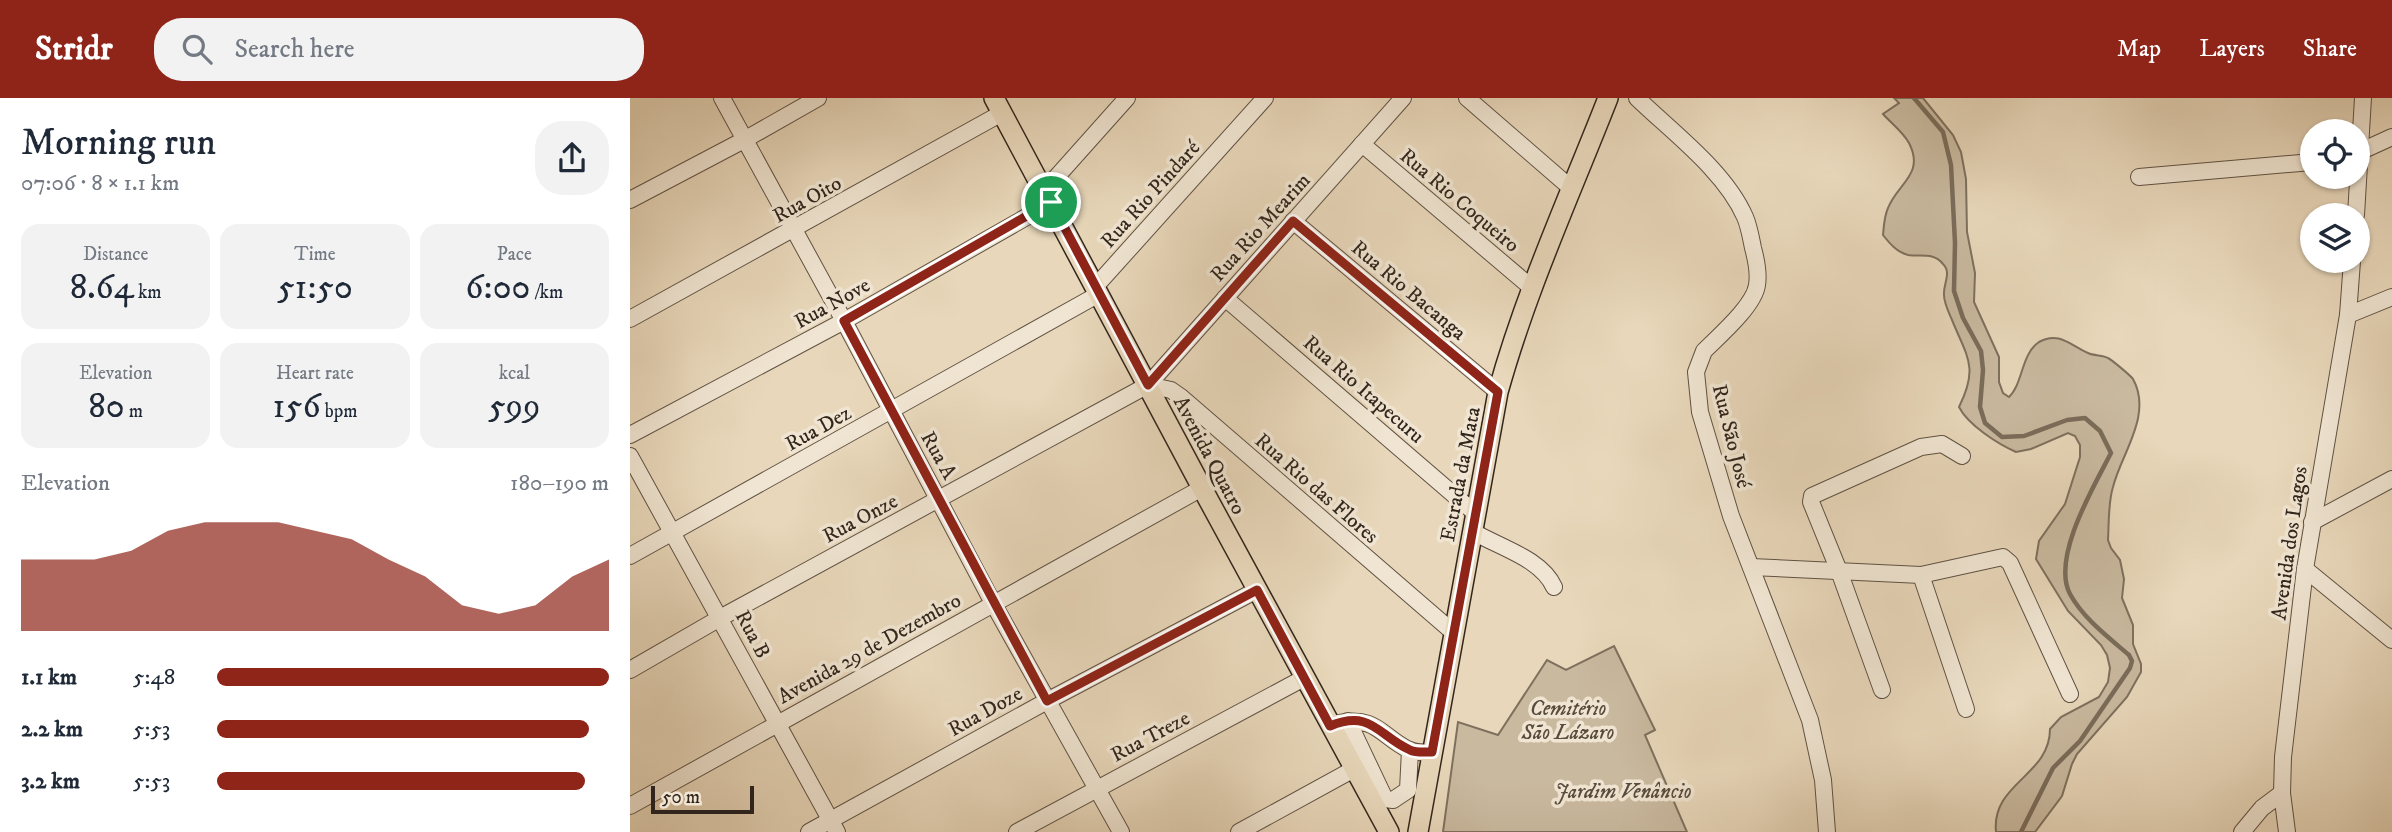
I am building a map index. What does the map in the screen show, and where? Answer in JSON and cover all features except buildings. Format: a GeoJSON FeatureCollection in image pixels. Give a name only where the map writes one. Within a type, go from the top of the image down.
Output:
{"type":"FeatureCollection","features":[{"type":"Feature","properties":{"kind":"main road","name":"Estrada da Mata"},"geometry":{"type":"LineString","coordinates":[[1418,832],[1498,392],[1511,344],[1608,98]]}},
{"type":"Feature","properties":{"kind":"main road","name":"Avenida Quatro"},"geometry":{"type":"LineString","coordinates":[[998,106],[1304,677],[1339,724],[1354,769],[1389,832]]}},
{"type":"Feature","properties":{"kind":"street","name":"Rua A"},"geometry":{"type":"LineString","coordinates":[[722,98],[993,603],[1121,832]]}},
{"type":"Feature","properties":{"kind":"street"},"geometry":{"type":"LineString","coordinates":[[630,200],[744,141],[818,98]]}},
{"type":"Feature","properties":{"kind":"street","name":"Rua Nove"},"geometry":{"type":"LineString","coordinates":[[630,435],[844,321],[1048,197],[1127,98]]}},
{"type":"Feature","properties":{"kind":"street","name":"Rua Rio Pindaré"},"geometry":{"type":"LineString","coordinates":[[1097,291],[1265,98]]}},
{"type":"Feature","properties":{"kind":"street","name":"Rua Rio Mearim"},"geometry":{"type":"LineString","coordinates":[[1148,385],[1403,98]]}},
{"type":"Feature","properties":{"kind":"street"},"geometry":{"type":"LineString","coordinates":[[1467,98],[1572,190]]}},
{"type":"Feature","properties":{"kind":"street","name":"Rua São José"},"geometry":{"type":"LineString","coordinates":[[1637,98],[1712,169],[1731,193],[1744,216],[1757,262],[1757,286],[1751,299],[1704,351],[1696,372],[1700,412],[1731,516],[1810,720],[1823,780],[1827,832]]}},
{"type":"Feature","properties":{"kind":"street"},"geometry":{"type":"LineString","coordinates":[[2361,119],[2363,98]]}},
{"type":"Feature","properties":{"kind":"street","name":"Rua Oito"},"geometry":{"type":"LineString","coordinates":[[630,319],[794,230],[998,106]]}},
{"type":"Feature","properties":{"kind":"street"},"geometry":{"type":"LineString","coordinates":[[2370,147],[2392,137]]}},
{"type":"Feature","properties":{"kind":"street","name":"Rua Rio Coqueiro"},"geometry":{"type":"LineString","coordinates":[[1362,144],[1532,288]]}},
{"type":"Feature","properties":{"kind":"street"},"geometry":{"type":"LineString","coordinates":[[2139,177],[2300,163]]}},
{"type":"Feature","properties":{"kind":"street","name":"Rua Rio Bacanga"},"geometry":{"type":"LineString","coordinates":[[1293,221],[1498,392]]}},
{"type":"Feature","properties":{"kind":"street","name":"Avenida dos Lagos"},"geometry":{"type":"LineString","coordinates":[[2287,832],[2282,793],[2283,757],[2305,569],[2348,315],[2352,273]]}},
{"type":"Feature","properties":{"kind":"street","name":"Rua Dez"},"geometry":{"type":"LineString","coordinates":[[630,556],[891,412],[1097,291]]}},
{"type":"Feature","properties":{"kind":"street"},"geometry":{"type":"LineString","coordinates":[[2348,315],[2392,297]]}},
{"type":"Feature","properties":{"kind":"street","name":"Rua Rio Itapecuru"},"geometry":{"type":"LineString","coordinates":[[1225,298],[1474,522],[1548,575],[1554,587]]}},
{"type":"Feature","properties":{"kind":"street","name":"Rua Onze"},"geometry":{"type":"LineString","coordinates":[[630,670],[720,618],[1148,385]]}},
{"type":"Feature","properties":{"kind":"street","name":"Rua Rio das Flores"},"geometry":{"type":"LineString","coordinates":[[1148,385],[1171,390],[1181,397],[1454,633]]}},
{"type":"Feature","properties":{"kind":"street"},"geometry":{"type":"LineString","coordinates":[[1882,690],[1811,502],[1812,496],[1921,447],[1942,444],[1962,456]]}},
{"type":"Feature","properties":{"kind":"street","name":"Rua B"},"geometry":{"type":"LineString","coordinates":[[630,456],[834,826]]}},
{"type":"Feature","properties":{"kind":"street"},"geometry":{"type":"LineString","coordinates":[[2312,522],[2392,479]]}},
{"type":"Feature","properties":{"kind":"street","name":"Avenida 29 de Dezembro"},"geometry":{"type":"LineString","coordinates":[[630,806],[1202,488]]}},
{"type":"Feature","properties":{"kind":"street"},"geometry":{"type":"LineString","coordinates":[[1751,567],[1921,575],[1999,556],[2006,558],[2070,694]]}},
{"type":"Feature","properties":{"kind":"street"},"geometry":{"type":"LineString","coordinates":[[2305,569],[2392,640]]}},
{"type":"Feature","properties":{"kind":"street"},"geometry":{"type":"LineString","coordinates":[[1921,575],[1966,709]]}},
{"type":"Feature","properties":{"kind":"street","name":"Rua Doze"},"geometry":{"type":"LineString","coordinates":[[809,832],[834,826],[1047,701],[1257,590]]}},
{"type":"Feature","properties":{"kind":"street","name":"Rua Treze"},"geometry":{"type":"LineString","coordinates":[[1017,832],[1304,677]]}},
{"type":"Feature","properties":{"kind":"street"},"geometry":{"type":"LineString","coordinates":[[1410,750],[1408,790],[1388,800],[1382,796],[1339,724],[1362,721],[1410,750],[1432,752]]}},
{"type":"Feature","properties":{"kind":"street"},"geometry":{"type":"LineString","coordinates":[[1239,832],[1354,769]]}},
{"type":"Feature","properties":{"kind":"street"},"geometry":{"type":"LineString","coordinates":[[2242,832],[2262,808],[2282,793]]}},
{"type":"Feature","properties":{"kind":"green space"},"geometry":{"type":"Polygon","coordinates":[[[1894,98],[1923,98],[1953,135],[1961,152],[1966,179],[1967,232],[1975,273],[1974,302],[1999,357],[1999,382],[2003,393],[2009,397],[2014,391],[2033,347],[2053,338],[2064,340],[2090,354],[2110,359],[2133,379],[2138,393],[2138,420],[2111,493],[2108,540],[2120,560],[2124,579],[2122,598],[2133,625],[2133,644],[2141,664],[2141,672],[2127,697],[2077,754],[2062,796],[2035,832],[1996,832],[1997,815],[2002,802],[2041,758],[2050,729],[2061,717],[2099,697],[2108,682],[2110,668],[2101,645],[2068,611],[2036,559],[2039,541],[2065,504],[2080,457],[2080,445],[2075,436],[2068,433],[2031,449],[2016,452],[1976,427],[1959,407],[1970,372],[1966,353],[1945,301],[1946,267],[1935,258],[1900,252],[1883,235],[1888,208],[1908,178],[1914,163],[1909,143],[1883,114],[1899,103],[1894,98]]]}},
{"type":"Feature","properties":{"kind":"green space","name":"Cemitério São Lázaro"},"geometry":{"type":"Polygon","coordinates":[[[1614,646],[1655,730],[1645,735],[1687,832],[1443,832],[1458,722],[1498,735],[1547,660],[1566,670],[1614,646]]]}},
{"type":"Feature","properties":{"kind":"waterway"},"geometry":{"type":"LineString","coordinates":[[1914,98],[1943,132],[1951,165],[1955,243],[1954,291],[1963,318],[1981,351],[1983,370],[1980,407],[1985,423],[2002,437],[2024,436],[2067,420],[2085,418],[2100,431],[2111,453],[2077,522],[2066,561],[2066,579],[2070,594],[2082,611],[2129,655],[2132,661],[2130,668],[2080,741],[2053,768],[2021,832]]}},
{"type":"Feature","properties":{"kind":"route"},"geometry":{"type":"LineString","coordinates":[[1051,202],[1148,385],[1293,221],[1498,392],[1432,752],[1410,750],[1362,721],[1348,721],[1330,726],[1257,590],[1047,701],[844,321],[1051,202]]}},
{"type":"Feature","properties":{"kind":"park label","name":"Jardim Venâncio"},"geometry":{"type":"Point","coordinates":[1623,791]}}]}
